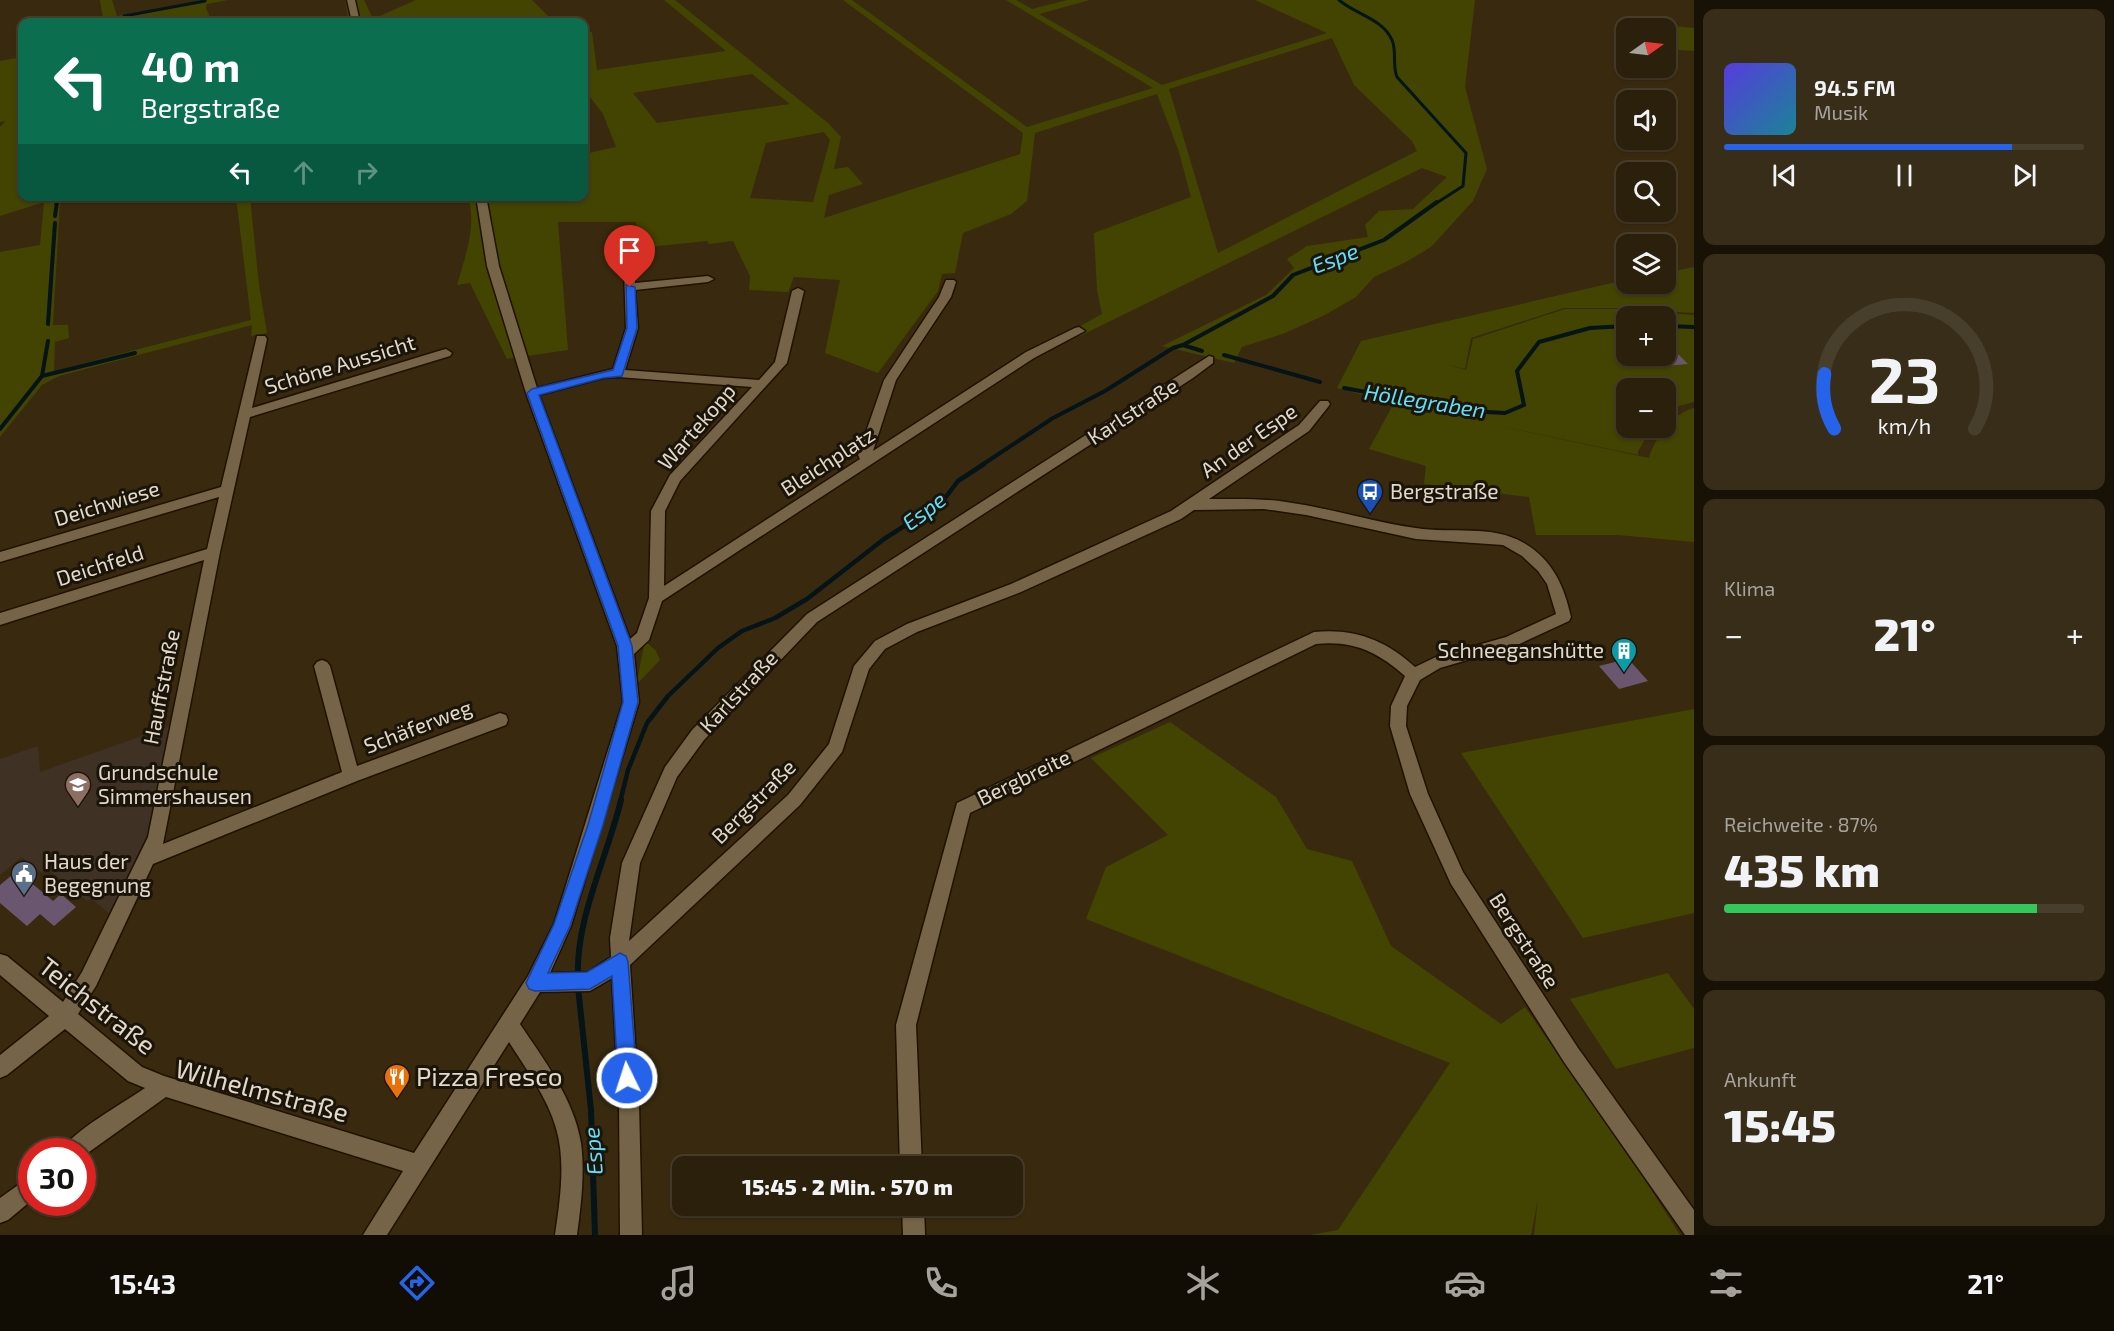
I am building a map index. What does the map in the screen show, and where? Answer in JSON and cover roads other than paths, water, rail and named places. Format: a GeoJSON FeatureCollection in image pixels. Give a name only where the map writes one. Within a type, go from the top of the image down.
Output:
{"type":"FeatureCollection","features":[{"type":"Feature","properties":{"kind":"street"},"geometry":{"type":"LineString","coordinates":[[351,0],[355,18]]}},
{"type":"Feature","properties":{"kind":"street"},"geometry":{"type":"LineString","coordinates":[[374,1235],[535,983],[562,926],[596,825],[631,702],[626,651],[532,393],[493,266],[482,201]]}},
{"type":"Feature","properties":{"kind":"street"},"geometry":{"type":"LineString","coordinates":[[618,373],[632,328],[627,243]]}},
{"type":"Feature","properties":{"kind":"street"},"geometry":{"type":"LineString","coordinates":[[630,287],[708,279]]}},
{"type":"Feature","properties":{"kind":"street"},"geometry":{"type":"LineString","coordinates":[[868,461],[865,455],[890,380],[945,297],[951,282]]}},
{"type":"Feature","properties":{"kind":"street","name":"Wartekopp"},"geometry":{"type":"LineString","coordinates":[[656,598],[658,511],[675,478],[781,363],[798,291]]}},
{"type":"Feature","properties":{"kind":"street","name":"Bleichplatz"},"geometry":{"type":"LineString","coordinates":[[656,598],[1030,355],[1079,331]]}},
{"type":"Feature","properties":{"kind":"street","name":"Hauffstraße"},"geometry":{"type":"LineString","coordinates":[[0,1068],[65,1016],[89,979],[157,838],[213,552],[261,339]]}},
{"type":"Feature","properties":{"kind":"street","name":"Schöne Aussicht"},"geometry":{"type":"LineString","coordinates":[[245,414],[446,354]]}},
{"type":"Feature","properties":{"kind":"street","name":"Karlstraße"},"geometry":{"type":"LineString","coordinates":[[631,1235],[629,1102],[619,938],[631,863],[671,772],[698,735],[812,618],[920,550],[1209,360]]}},
{"type":"Feature","properties":{"kind":"street"},"geometry":{"type":"LineString","coordinates":[[532,393],[618,373],[761,384]]}},
{"type":"Feature","properties":{"kind":"street","name":"An der Espe"},"geometry":{"type":"LineString","coordinates":[[1192,505],[1305,428],[1324,404]]}},
{"type":"Feature","properties":{"kind":"street","name":"Deichwiese"},"geometry":{"type":"LineString","coordinates":[[0,557],[226,490]]}},
{"type":"Feature","properties":{"kind":"street","name":"Bergstraße"},"geometry":{"type":"LineString","coordinates":[[535,983],[590,981],[620,962],[794,800],[836,747],[862,666],[880,645],[912,628],[1038,579],[1157,525],[1192,505],[1271,505],[1434,536],[1494,539],[1520,547],[1551,574],[1564,617],[1510,642],[1436,663],[1414,675],[1399,706],[1398,726],[1419,794],[1457,878],[1571,1055],[1694,1229]]}},
{"type":"Feature","properties":{"kind":"street","name":"Deichfeld"},"geometry":{"type":"LineString","coordinates":[[0,619],[213,552]]}},
{"type":"Feature","properties":{"kind":"street"},"geometry":{"type":"LineString","coordinates":[[626,651],[644,636],[656,598]]}},
{"type":"Feature","properties":{"kind":"street","name":"Bergbreite"},"geometry":{"type":"LineString","coordinates":[[911,1156],[906,1024],[963,808],[1314,638],[1351,637],[1375,644],[1395,656],[1414,675]]}},
{"type":"Feature","properties":{"kind":"street","name":"Schäferweg"},"geometry":{"type":"LineString","coordinates":[[322,666],[351,776]]}},
{"type":"Feature","properties":{"kind":"street","name":"Schäferweg"},"geometry":{"type":"LineString","coordinates":[[148,858],[351,776],[500,720]]}},
{"type":"Feature","properties":{"kind":"street","name":"Teichstraße"},"geometry":{"type":"LineString","coordinates":[[0,963],[135,1074],[164,1086]]}},
{"type":"Feature","properties":{"kind":"street"},"geometry":{"type":"LineString","coordinates":[[508,1024],[553,1094],[570,1141],[571,1199],[566,1235]]}},
{"type":"Feature","properties":{"kind":"street","name":"Wilhelmstraße"},"geometry":{"type":"LineString","coordinates":[[89,1138],[144,1102],[164,1086],[419,1165]]}},
{"type":"Feature","properties":{"kind":"street"},"geometry":{"type":"LineString","coordinates":[[0,1212],[18,1197]]}},
{"type":"Feature","properties":{"kind":"street"},"geometry":{"type":"LineString","coordinates":[[913,1216],[914,1235]]}},
{"type":"Feature","properties":{"kind":"waterway","name":"Espe"},"geometry":{"type":"LineString","coordinates":[[1339,0],[1375,22],[1388,33],[1393,44],[1397,77],[1466,153],[1463,186],[1435,204]]}},
{"type":"Feature","properties":{"kind":"waterway"},"geometry":{"type":"LineString","coordinates":[[124,16],[205,1]]}},
{"type":"Feature","properties":{"kind":"waterway"},"geometry":{"type":"LineString","coordinates":[[55,216],[57,202]]}},
{"type":"Feature","properties":{"kind":"waterway","name":"Espe"},"geometry":{"type":"LineString","coordinates":[[1183,345],[1273,296],[1293,275],[1384,240],[1437,202]]}},
{"type":"Feature","properties":{"kind":"waterway"},"geometry":{"type":"LineString","coordinates":[[48,324],[55,223]]}},
{"type":"Feature","properties":{"kind":"waterway","name":"Höllegraben"},"geometry":{"type":"LineString","coordinates":[[1676,326],[1694,327]]}},
{"type":"Feature","properties":{"kind":"waterway","name":"Höllegraben"},"geometry":{"type":"LineString","coordinates":[[1344,388],[1469,411],[1505,413],[1524,405],[1517,371],[1539,342],[1590,328],[1616,327]]}},
{"type":"Feature","properties":{"kind":"waterway"},"geometry":{"type":"LineString","coordinates":[[42,376],[48,341]]}},
{"type":"Feature","properties":{"kind":"waterway","name":"Espe"},"geometry":{"type":"LineString","coordinates":[[982,465],[1053,418],[1105,391],[1173,348],[1183,345]]}},
{"type":"Feature","properties":{"kind":"waterway","name":"Höllegraben"},"geometry":{"type":"LineString","coordinates":[[1183,345],[1202,351]]}},
{"type":"Feature","properties":{"kind":"waterway"},"geometry":{"type":"LineString","coordinates":[[42,376],[135,353]]}},
{"type":"Feature","properties":{"kind":"waterway","name":"Höllegraben"},"geometry":{"type":"LineString","coordinates":[[1224,355],[1320,382]]}},
{"type":"Feature","properties":{"kind":"waterway"},"geometry":{"type":"LineString","coordinates":[[0,429],[42,376]]}},
{"type":"Feature","properties":{"kind":"waterway","name":"Espe"},"geometry":{"type":"LineString","coordinates":[[620,802],[628,770],[647,723],[668,696],[718,648],[742,631],[775,618],[807,599],[884,539],[942,502],[958,481],[984,464]]}},
{"type":"Feature","properties":{"kind":"waterway","name":"Espe"},"geometry":{"type":"LineString","coordinates":[[578,978],[581,934],[621,800]]}},
{"type":"Feature","properties":{"kind":"waterway","name":"Espe"},"geometry":{"type":"LineString","coordinates":[[578,987],[591,1110],[595,1235]]}},
{"type":"Feature","properties":{"kind":"place","name":"Bergstraße"},"geometry":{"type":"Point","coordinates":[1370,515]}},
{"type":"Feature","properties":{"kind":"place","name":"Schneeganshütte"},"geometry":{"type":"Point","coordinates":[1624,674]}},
{"type":"Feature","properties":{"kind":"place","name":"Grundschule Simmershausen"},"geometry":{"type":"Point","coordinates":[78,808]}},
{"type":"Feature","properties":{"kind":"place","name":"Haus der Begegnung"},"geometry":{"type":"Point","coordinates":[24,897]}},
{"type":"Feature","properties":{"kind":"place","name":"Pizza Fresco"},"geometry":{"type":"Point","coordinates":[397,1100]}}]}
